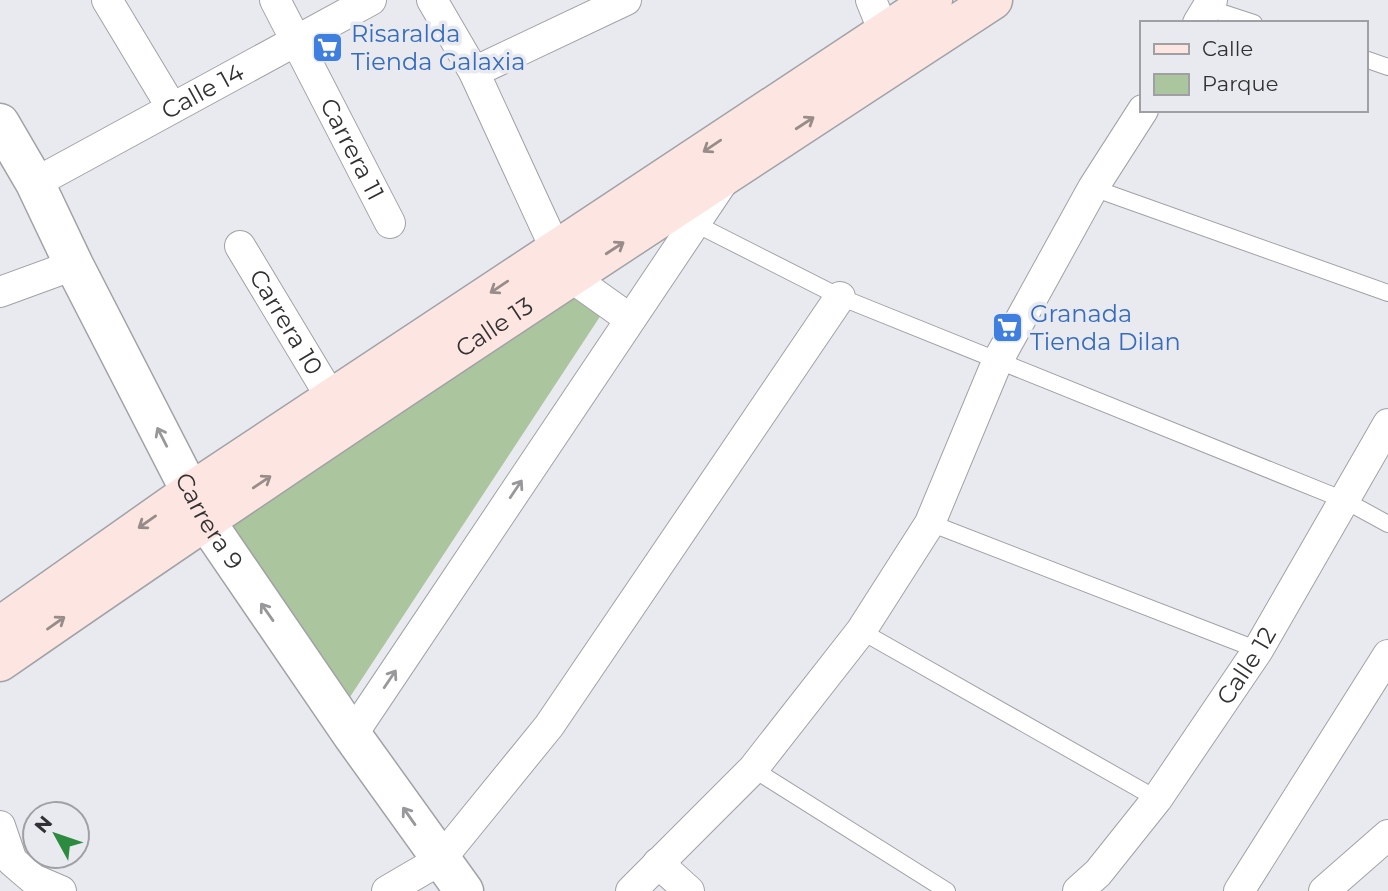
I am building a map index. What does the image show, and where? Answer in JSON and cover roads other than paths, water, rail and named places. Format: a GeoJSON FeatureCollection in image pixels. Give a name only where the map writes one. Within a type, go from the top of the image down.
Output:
{"type":"FeatureCollection","features":[{"type":"Feature","properties":{"kind":"main road","name":"Calle 13"},"geometry":{"type":"LineString","coordinates":[[0,626],[198,506],[564,263],[877,16],[933,0]]}},
{"type":"Feature","properties":{"kind":"main road","name":"Calle 13"},"geometry":{"type":"LineString","coordinates":[[0,662],[332,399],[564,263],[729,172],[993,0]]}},
{"type":"Feature","properties":{"kind":"street"},"geometry":{"type":"LineString","coordinates":[[107,0],[172,108]]}},
{"type":"Feature","properties":{"kind":"street","name":"Carrera 11"},"geometry":{"type":"LineString","coordinates":[[275,0],[390,223]]}},
{"type":"Feature","properties":{"kind":"street","name":"Calle 14"},"geometry":{"type":"LineString","coordinates":[[35,183],[371,0]]}},
{"type":"Feature","properties":{"kind":"street"},"geometry":{"type":"LineString","coordinates":[[432,0],[474,72],[564,263],[630,318]]}},
{"type":"Feature","properties":{"kind":"street"},"geometry":{"type":"LineString","coordinates":[[474,72],[626,0]]}},
{"type":"Feature","properties":{"kind":"street"},"geometry":{"type":"LineString","coordinates":[[631,891],[753,769],[861,631],[930,523],[997,362],[1093,188],[1142,112]]}},
{"type":"Feature","properties":{"kind":"street","name":"Carrera 9"},"geometry":{"type":"LineString","coordinates":[[0,123],[35,183],[74,265],[198,506],[352,735],[464,891]]}},
{"type":"Feature","properties":{"kind":"street"},"geometry":{"type":"LineString","coordinates":[[352,735],[729,172]]}},
{"type":"Feature","properties":{"kind":"street","name":"Carrera 10"},"geometry":{"type":"LineString","coordinates":[[240,246],[332,399]]}},
{"type":"Feature","properties":{"kind":"street"},"geometry":{"type":"LineString","coordinates":[[0,292],[74,265]]}},
{"type":"Feature","properties":{"kind":"street"},"geometry":{"type":"LineString","coordinates":[[387,891],[440,860],[550,726],[840,297]]}},
{"type":"Feature","properties":{"kind":"street","name":"Calle 12"},"geometry":{"type":"LineString","coordinates":[[1078,891],[1098,873],[1157,799],[1258,650],[1388,424]]}},
{"type":"Feature","properties":{"kind":"street"},"geometry":{"type":"LineString","coordinates":[[1239,891],[1388,655]]}},
{"type":"Feature","properties":{"kind":"street"},"geometry":{"type":"LineString","coordinates":[[0,826],[12,861],[33,879],[61,891]]}},
{"type":"Feature","properties":{"kind":"street"},"geometry":{"type":"LineString","coordinates":[[1324,891],[1388,835]]}},
{"type":"Feature","properties":{"kind":"street"},"geometry":{"type":"LineString","coordinates":[[658,863],[689,891]]}},
{"type":"Feature","properties":{"kind":"lane"},"geometry":{"type":"LineString","coordinates":[[1206,10],[1247,21]]}},
{"type":"Feature","properties":{"kind":"lane"},"geometry":{"type":"LineString","coordinates":[[1367,61],[1388,67]]}},
{"type":"Feature","properties":{"kind":"lane"},"geometry":{"type":"LineString","coordinates":[[1093,188],[1388,293]]}},
{"type":"Feature","properties":{"kind":"lane"},"geometry":{"type":"LineString","coordinates":[[694,223],[840,297],[1344,500],[1388,524]]}},
{"type":"Feature","properties":{"kind":"lane"},"geometry":{"type":"LineString","coordinates":[[930,523],[1258,650]]}},
{"type":"Feature","properties":{"kind":"lane"},"geometry":{"type":"LineString","coordinates":[[861,631],[1157,799]]}},
{"type":"Feature","properties":{"kind":"lane"},"geometry":{"type":"LineString","coordinates":[[753,769],[947,891]]}},
{"type":"Feature","properties":{"kind":"place","name":"Risaralda Tienda Galaxia"},"geometry":{"type":"Point","coordinates":[328,48]}},
{"type":"Feature","properties":{"kind":"place","name":"Granada Tienda Dilan"},"geometry":{"type":"Point","coordinates":[1007,328]}}]}
